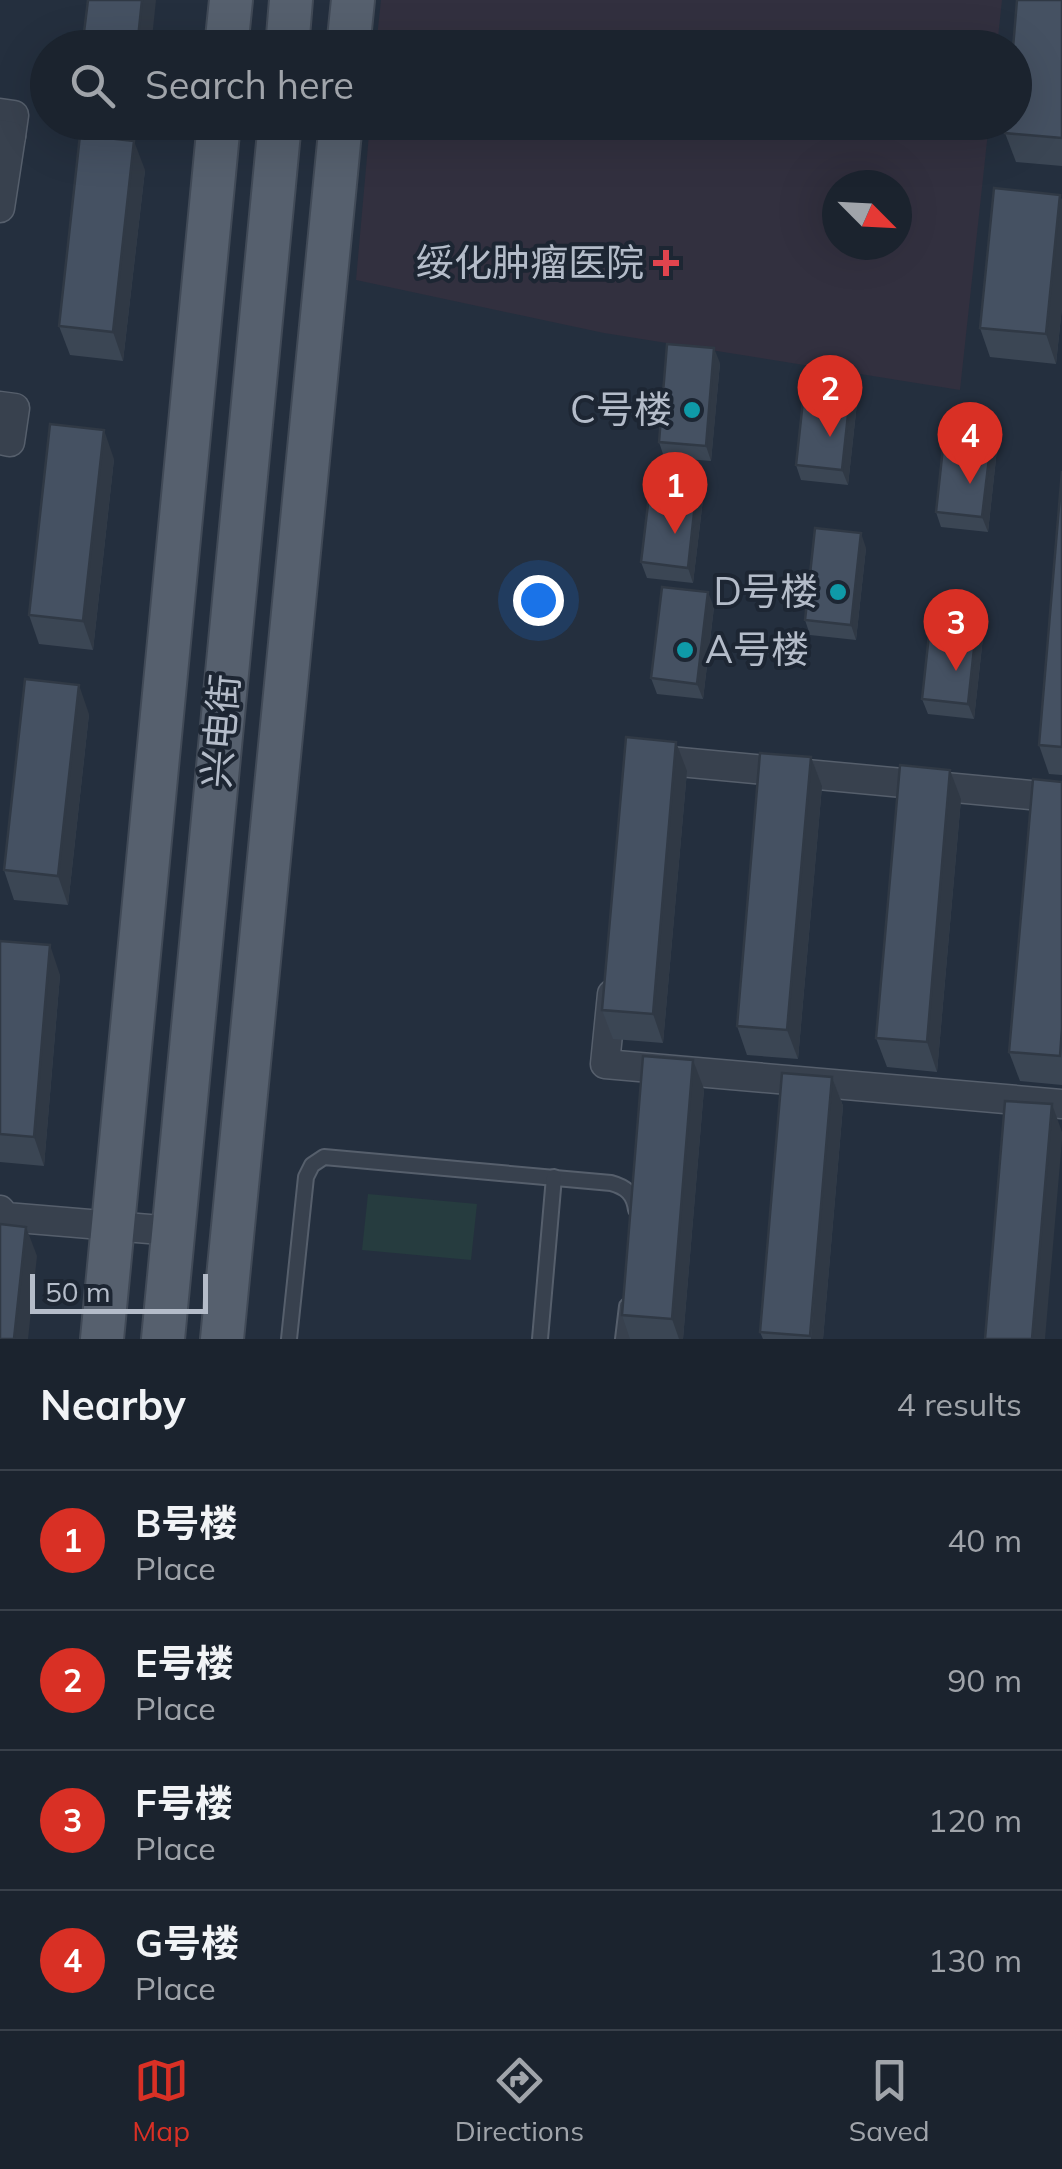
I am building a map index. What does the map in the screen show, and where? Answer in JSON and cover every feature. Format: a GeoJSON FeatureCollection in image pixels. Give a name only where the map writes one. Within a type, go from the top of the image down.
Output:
{"type":"FeatureCollection","features":[{"type":"Feature","properties":{"kind":"main road"},"geometry":{"type":"LineString","coordinates":[[228,30],[231,0]]}},
{"type":"Feature","properties":{"kind":"main road"},"geometry":{"type":"LineString","coordinates":[[289,30],[292,0]]}},
{"type":"Feature","properties":{"kind":"main road"},"geometry":{"type":"LineString","coordinates":[[350,30],[353,0]]}},
{"type":"Feature","properties":{"kind":"main road"},"geometry":{"type":"LineString","coordinates":[[102,1339],[217,140]]}},
{"type":"Feature","properties":{"kind":"main road","name":"兴电街"},"geometry":{"type":"LineString","coordinates":[[163,1339],[278,140]]}},
{"type":"Feature","properties":{"kind":"main road"},"geometry":{"type":"LineString","coordinates":[[222,1339],[339,140]]}},
{"type":"Feature","properties":{"kind":"street"},"geometry":{"type":"LineString","coordinates":[[0,208],[4,127]]}},
{"type":"Feature","properties":{"kind":"street"},"geometry":{"type":"LineString","coordinates":[[0,406],[15,408],[10,442],[0,440]]}},
{"type":"Feature","properties":{"kind":"street"},"geometry":{"type":"LineString","coordinates":[[631,776],[632,757],[1062,798]]}},
{"type":"Feature","properties":{"kind":"street"},"geometry":{"type":"LineString","coordinates":[[614,968],[606,1064],[1062,1104]]}},
{"type":"Feature","properties":{"kind":"street"},"geometry":{"type":"LineString","coordinates":[[0,1210],[6,1217],[173,1231]]}},
{"type":"Feature","properties":{"kind":"lane"},"geometry":{"type":"LineString","coordinates":[[289,1339],[306,1177],[312,1165],[324,1157],[623,1186],[636,1207],[634,1226]]}},
{"type":"Feature","properties":{"kind":"lane"},"geometry":{"type":"LineString","coordinates":[[540,1339],[554,1177]]}},
{"type":"Feature","properties":{"kind":"lane"},"geometry":{"type":"LineString","coordinates":[[623,1339],[629,1282]]}},
{"type":"Feature","properties":{"kind":"shaded area"},"geometry":{"type":"Polygon","coordinates":[[[381,0],[1002,0],[999,30],[378,30],[381,0]]]}},
{"type":"Feature","properties":{"kind":"shaded area","name":"绥化肿瘤医院"},"geometry":{"type":"Polygon","coordinates":[[[368,140],[987,140],[960,390],[604,333],[356,280],[368,140]]]}},
{"type":"Feature","properties":{"kind":"green space"},"geometry":{"type":"Polygon","coordinates":[[[368,1194],[477,1204],[471,1260],[362,1250],[368,1194]]]}},
{"type":"Feature","properties":{"kind":"building"},"geometry":{"type":"Polygon","coordinates":[[[88,0],[142,0],[139,30],[84,30],[88,0]]]}},
{"type":"Feature","properties":{"kind":"building"},"geometry":{"type":"Polygon","coordinates":[[[1017,0],[1062,0],[1062,138],[1032,135],[1032,30],[1014,30],[1017,0]]]}},
{"type":"Feature","properties":{"kind":"building"},"geometry":{"type":"Polygon","coordinates":[[[79,140],[134,141],[113,332],[59,326],[79,140]]]}},
{"type":"Feature","properties":{"kind":"building"},"geometry":{"type":"Polygon","coordinates":[[[994,188],[1060,195],[1046,334],[980,328],[994,188]]]}},
{"type":"Feature","properties":{"kind":"building","name":"C号楼"},"geometry":{"type":"Polygon","coordinates":[[[667,344],[714,348],[706,446],[659,442],[667,344]]]}},
{"type":"Feature","properties":{"kind":"building"},"geometry":{"type":"Polygon","coordinates":[[[806,373],[852,378],[842,470],[796,465],[806,373]]]}},
{"type":"Feature","properties":{"kind":"building"},"geometry":{"type":"Polygon","coordinates":[[[946,420],[993,425],[982,517],[936,512],[946,420]]]}},
{"type":"Feature","properties":{"kind":"building"},"geometry":{"type":"Polygon","coordinates":[[[50,424],[104,430],[83,621],[29,615],[50,424]]]}},
{"type":"Feature","properties":{"kind":"building"},"geometry":{"type":"Polygon","coordinates":[[[652,471],[698,476],[688,568],[641,562],[652,471]]]}},
{"type":"Feature","properties":{"kind":"building"},"geometry":{"type":"Polygon","coordinates":[[[1062,471],[1062,747],[1039,745],[1062,471]]]}},
{"type":"Feature","properties":{"kind":"building","name":"D号楼"},"geometry":{"type":"Polygon","coordinates":[[[815,528],[861,533],[851,625],[805,620],[815,528]]]}},
{"type":"Feature","properties":{"kind":"building","name":"A号楼"},"geometry":{"type":"Polygon","coordinates":[[[662,587],[708,592],[697,684],[651,678],[662,587]]]}},
{"type":"Feature","properties":{"kind":"building"},"geometry":{"type":"Polygon","coordinates":[[[932,607],[978,612],[968,704],[922,699],[932,607]]]}},
{"type":"Feature","properties":{"kind":"building"},"geometry":{"type":"Polygon","coordinates":[[[25,679],[79,685],[58,876],[4,870],[25,679]]]}},
{"type":"Feature","properties":{"kind":"building"},"geometry":{"type":"Polygon","coordinates":[[[626,737],[676,742],[653,1014],[602,1010],[626,737]]]}},
{"type":"Feature","properties":{"kind":"building"},"geometry":{"type":"Polygon","coordinates":[[[760,753],[811,757],[787,1030],[737,1026],[760,753]]]}},
{"type":"Feature","properties":{"kind":"building"},"geometry":{"type":"Polygon","coordinates":[[[900,765],[950,770],[927,1042],[876,1038],[900,765]]]}},
{"type":"Feature","properties":{"kind":"building"},"geometry":{"type":"Polygon","coordinates":[[[1033,779],[1062,782],[1060,1056],[1009,1052],[1033,779]]]}},
{"type":"Feature","properties":{"kind":"building"},"geometry":{"type":"Polygon","coordinates":[[[0,941],[50,945],[34,1137],[0,1134],[0,941]]]}},
{"type":"Feature","properties":{"kind":"building"},"geometry":{"type":"Polygon","coordinates":[[[643,1056],[693,1060],[672,1319],[622,1315],[643,1056]]]}},
{"type":"Feature","properties":{"kind":"building"},"geometry":{"type":"Polygon","coordinates":[[[782,1073],[832,1077],[810,1336],[760,1332],[782,1073]]]}},
{"type":"Feature","properties":{"kind":"building"},"geometry":{"type":"Polygon","coordinates":[[[1005,1101],[1052,1104],[1032,1339],[985,1339],[1005,1101]]]}},
{"type":"Feature","properties":{"kind":"building"},"geometry":{"type":"Polygon","coordinates":[[[0,1224],[26,1227],[14,1339],[0,1339],[0,1224]]]}},
{"type":"Feature","properties":{"kind":"place","name":"绥化肿瘤医院"},"geometry":{"type":"Point","coordinates":[666,263]}},
{"type":"Feature","properties":{"kind":"place","name":"C号楼"},"geometry":{"type":"Point","coordinates":[692,410]}},
{"type":"Feature","properties":{"kind":"place","name":"E号楼"},"geometry":{"type":"Point","coordinates":[830,437]}},
{"type":"Feature","properties":{"kind":"place","name":"G号楼"},"geometry":{"type":"Point","coordinates":[970,484]}},
{"type":"Feature","properties":{"kind":"place","name":"B号楼"},"geometry":{"type":"Point","coordinates":[675,534]}},
{"type":"Feature","properties":{"kind":"place","name":"D号楼"},"geometry":{"type":"Point","coordinates":[838,592]}},
{"type":"Feature","properties":{"kind":"place","name":"A号楼"},"geometry":{"type":"Point","coordinates":[685,650]}},
{"type":"Feature","properties":{"kind":"place","name":"F号楼"},"geometry":{"type":"Point","coordinates":[956,671]}}]}
